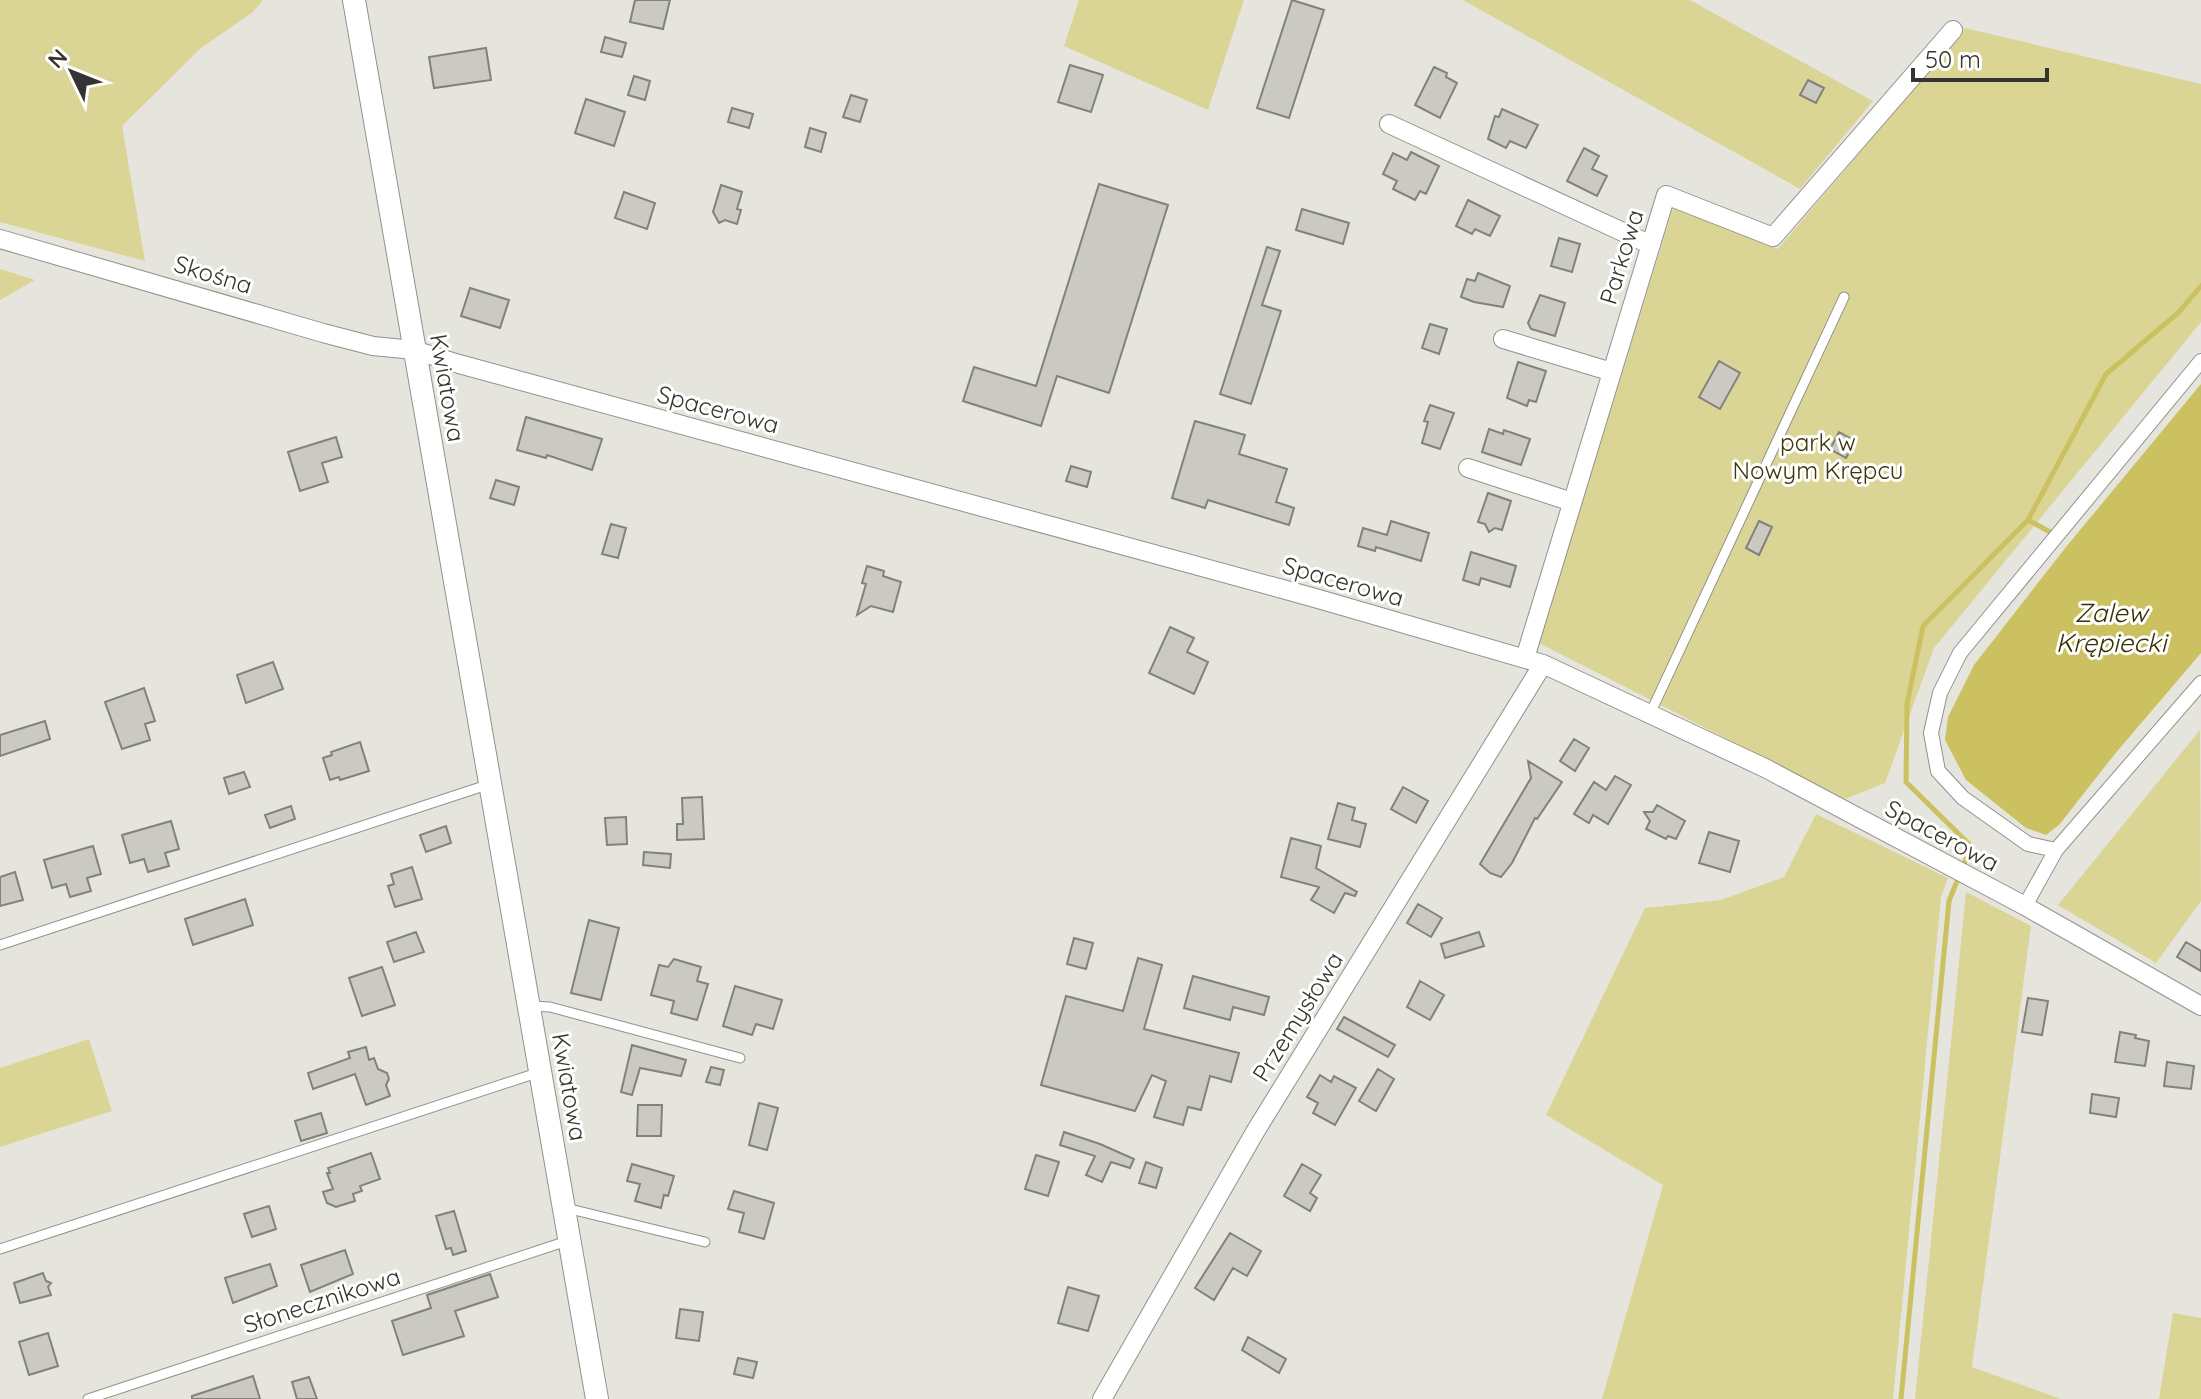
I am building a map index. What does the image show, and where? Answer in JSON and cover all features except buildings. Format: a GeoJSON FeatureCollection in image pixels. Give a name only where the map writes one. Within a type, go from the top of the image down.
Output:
{"type":"FeatureCollection","features":[{"type":"Feature","properties":{"kind":"street","name":"Kwiatowa"},"geometry":{"type":"LineString","coordinates":[[354,0],[597,1399]]}},
{"type":"Feature","properties":{"kind":"street","name":"Parkowa"},"geometry":{"type":"LineString","coordinates":[[1534,661],[1572,502],[1666,195],[1773,237],[1953,30]]}},
{"type":"Feature","properties":{"kind":"street"},"geometry":{"type":"LineString","coordinates":[[1389,124],[1651,245]]}},
{"type":"Feature","properties":{"kind":"street","name":"Skośna"},"geometry":{"type":"LineString","coordinates":[[0,239],[323,333],[373,346],[414,350]]}},
{"type":"Feature","properties":{"kind":"street"},"geometry":{"type":"LineString","coordinates":[[1503,339],[1612,372]]}},
{"type":"Feature","properties":{"kind":"street","name":"Spacerowa"},"geometry":{"type":"LineString","coordinates":[[414,350],[1534,661],[1765,768],[2025,906],[2201,1006]]}},
{"type":"Feature","properties":{"kind":"street"},"geometry":{"type":"LineString","coordinates":[[2056,850],[2028,844],[1963,798],[1938,771],[1931,733],[1940,693],[1960,653],[2201,361]]}},
{"type":"Feature","properties":{"kind":"street"},"geometry":{"type":"LineString","coordinates":[[1468,468],[1572,502]]}},
{"type":"Feature","properties":{"kind":"street","name":"Przemysłowa"},"geometry":{"type":"LineString","coordinates":[[1102,1399],[1255,1132],[1534,661]]}},
{"type":"Feature","properties":{"kind":"street"},"geometry":{"type":"LineString","coordinates":[[2025,906],[2056,850],[2201,683]]}},
{"type":"Feature","properties":{"kind":"lane"},"geometry":{"type":"LineString","coordinates":[[1650,714],[1844,297]]}},
{"type":"Feature","properties":{"kind":"lane"},"geometry":{"type":"LineString","coordinates":[[0,945],[490,784]]}},
{"type":"Feature","properties":{"kind":"lane"},"geometry":{"type":"LineString","coordinates":[[528,1006],[550,1007],[740,1058]]}},
{"type":"Feature","properties":{"kind":"lane"},"geometry":{"type":"LineString","coordinates":[[0,1249],[540,1072]]}},
{"type":"Feature","properties":{"kind":"lane"},"geometry":{"type":"LineString","coordinates":[[563,1207],[705,1242]]}},
{"type":"Feature","properties":{"kind":"lane","name":"Słonecznikowa"},"geometry":{"type":"LineString","coordinates":[[88,1399],[569,1240]]}},
{"type":"Feature","properties":{"kind":"green space"},"geometry":{"type":"Polygon","coordinates":[[[0,0],[263,0],[253,12],[201,48],[122,126],[145,261],[0,222],[0,0]]]}},
{"type":"Feature","properties":{"kind":"green space"},"geometry":{"type":"Polygon","coordinates":[[[1079,0],[1244,0],[1208,110],[1064,46],[1079,0]]]}},
{"type":"Feature","properties":{"kind":"green space"},"geometry":{"type":"Polygon","coordinates":[[[1463,0],[1690,0],[1873,101],[1800,189],[1463,0]]]}},
{"type":"Feature","properties":{"kind":"green space","name":"park w Nowym Krępcu"},"geometry":{"type":"Polygon","coordinates":[[[1965,28],[2201,84],[2201,322],[1934,648],[1885,783],[1845,799],[1539,643],[1674,205],[1778,249],[1965,28]]]}},
{"type":"Feature","properties":{"kind":"green space"},"geometry":{"type":"Polygon","coordinates":[[[0,269],[35,280],[0,300],[0,269]]]}},
{"type":"Feature","properties":{"kind":"green space"},"geometry":{"type":"Polygon","coordinates":[[[2200,730],[2201,901],[2156,963],[2058,905],[2200,730]]]}},
{"type":"Feature","properties":{"kind":"green space"},"geometry":{"type":"Polygon","coordinates":[[[1816,814],[1948,878],[1941,897],[1893,1399],[1602,1399],[1663,1185],[1546,1115],[1645,908],[1721,900],[1784,877],[1816,814]]]}},
{"type":"Feature","properties":{"kind":"green space"},"geometry":{"type":"Polygon","coordinates":[[[1966,892],[2031,926],[1972,1367],[2061,1399],[1915,1399],[1966,892]]]}},
{"type":"Feature","properties":{"kind":"green space"},"geometry":{"type":"Polygon","coordinates":[[[89,1039],[112,1111],[0,1147],[0,1068],[89,1039]]]}},
{"type":"Feature","properties":{"kind":"green space"},"geometry":{"type":"Polygon","coordinates":[[[2173,1313],[2201,1318],[2201,1399],[2159,1399],[2173,1313]]]}},
{"type":"Feature","properties":{"kind":"water","name":"Zalew Krępiecki"},"geometry":{"type":"Polygon","coordinates":[[[2201,384],[2201,653],[2059,825],[2046,835],[2026,828],[1966,780],[1945,740],[1948,717],[1974,665],[2066,547],[2201,384]]]}},
{"type":"Feature","properties":{"kind":"waterway"},"geometry":{"type":"LineString","coordinates":[[1963,867],[1971,846],[1906,782],[1907,704],[1923,626],[2028,520],[2106,374],[2178,313],[2201,286]]}},
{"type":"Feature","properties":{"kind":"waterway"},"geometry":{"type":"LineString","coordinates":[[2028,520],[2050,532]]}},
{"type":"Feature","properties":{"kind":"waterway"},"geometry":{"type":"LineString","coordinates":[[1901,1399],[1949,901],[1959,876]]}}]}
